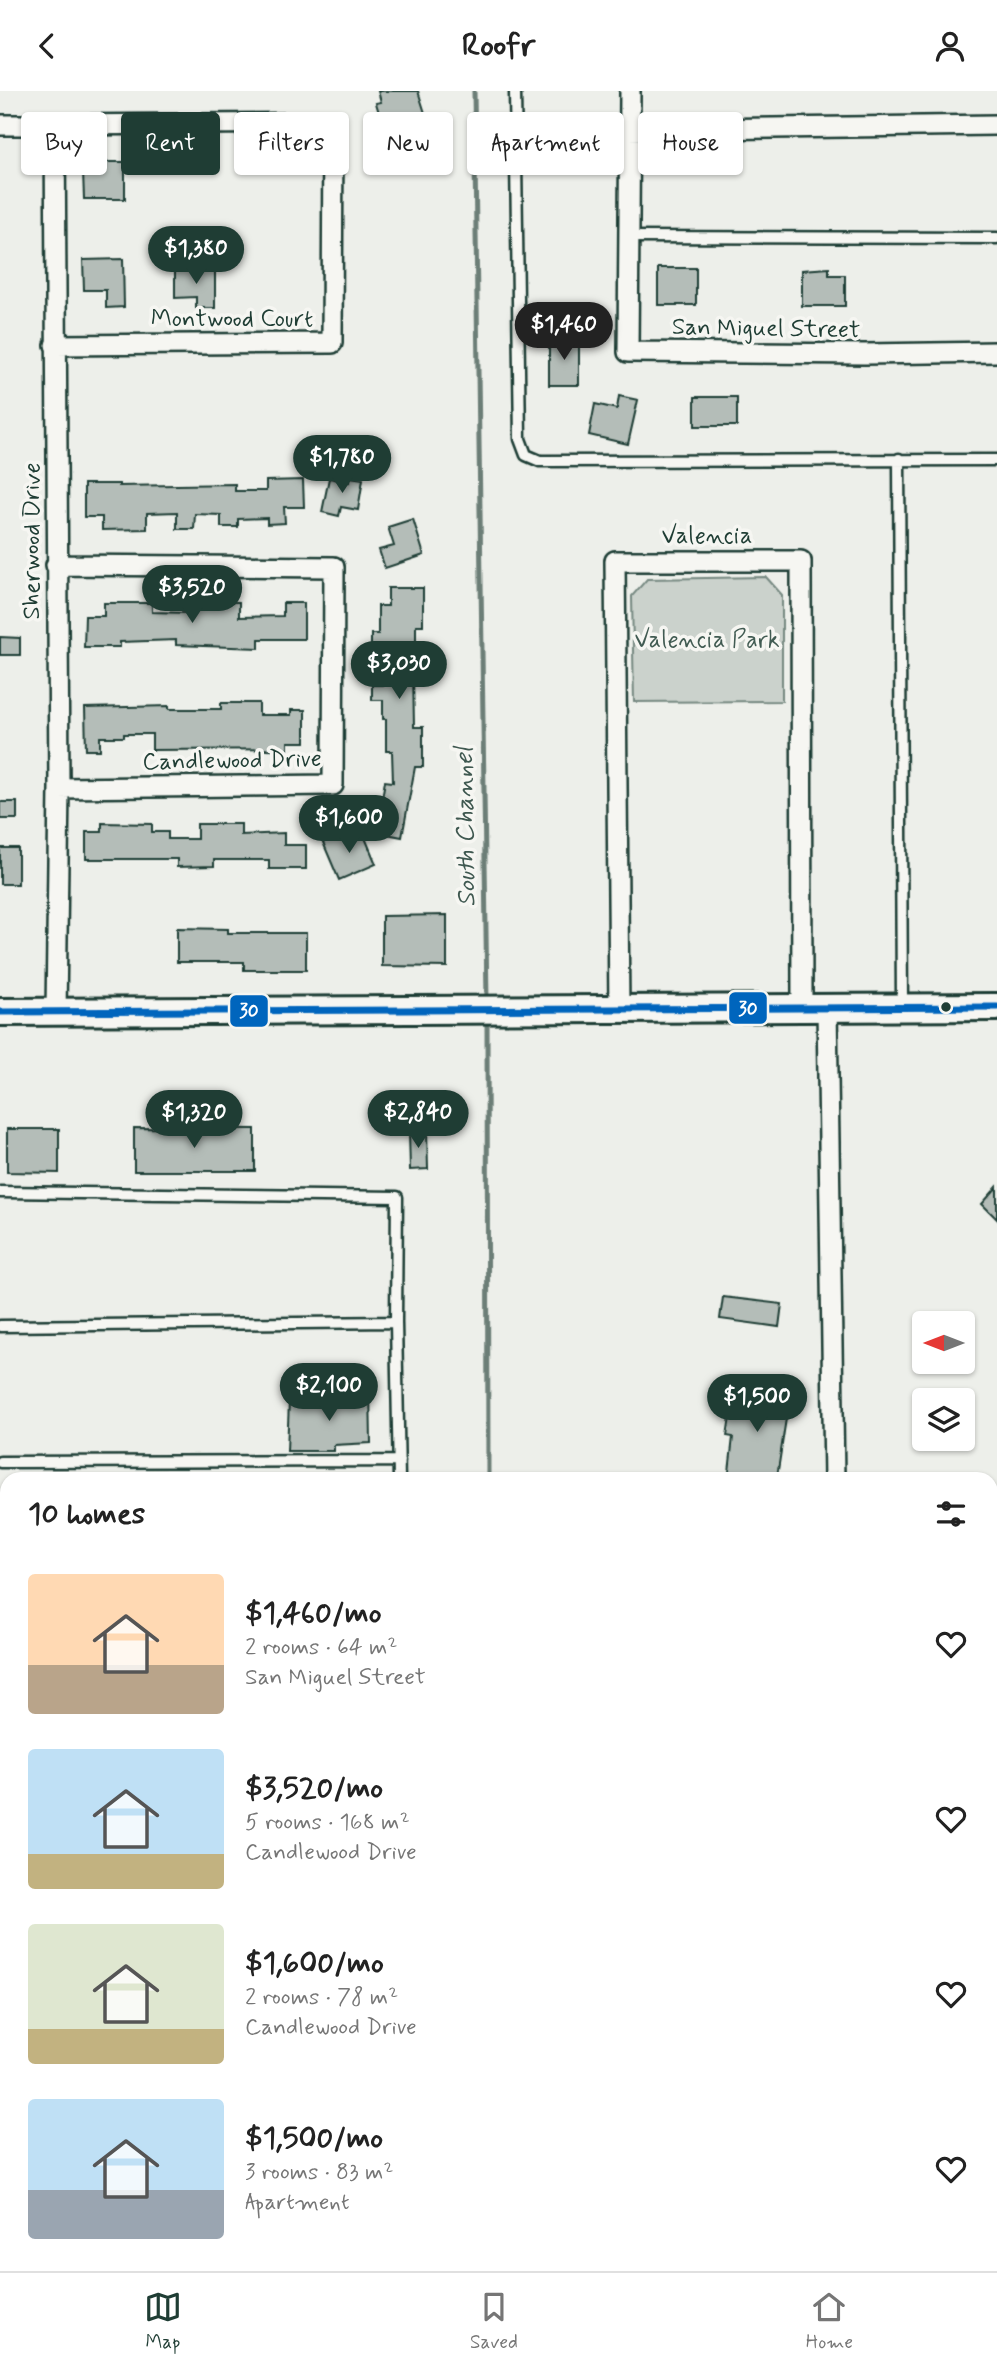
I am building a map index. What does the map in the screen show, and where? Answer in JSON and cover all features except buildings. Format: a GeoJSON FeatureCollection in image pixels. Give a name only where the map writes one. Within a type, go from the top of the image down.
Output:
{"type":"FeatureCollection","features":[{"type":"Feature","properties":{"kind":"main road"},"geometry":{"type":"LineString","coordinates":[[0,1012],[997,1007]]}},
{"type":"Feature","properties":{"kind":"street","name":"San Miguel Street"},"geometry":{"type":"LineString","coordinates":[[630,91],[628,352],[865,355],[997,352]]}},
{"type":"Feature","properties":{"kind":"street","name":"Montwood Court"},"geometry":{"type":"LineString","coordinates":[[55,345],[332,343],[332,123],[107,125]]}},
{"type":"Feature","properties":{"kind":"street"},"geometry":{"type":"LineString","coordinates":[[0,125],[21,125]]}},
{"type":"Feature","properties":{"kind":"street"},"geometry":{"type":"LineString","coordinates":[[629,131],[997,125]]}},
{"type":"Feature","properties":{"kind":"street","name":"Sherwood Drive"},"geometry":{"type":"LineString","coordinates":[[55,175],[59,788],[56,1012]]}},
{"type":"Feature","properties":{"kind":"street","name":"Valencia"},"geometry":{"type":"LineString","coordinates":[[619,1010],[615,561],[801,561],[814,1008]]}},
{"type":"Feature","properties":{"kind":"street","name":"Candlewood Drive"},"geometry":{"type":"LineString","coordinates":[[56,565],[334,567],[333,785],[59,788]]}},
{"type":"Feature","properties":{"kind":"street"},"geometry":{"type":"LineString","coordinates":[[814,1008],[834,1472]]}},
{"type":"Feature","properties":{"kind":"lane"},"geometry":{"type":"LineString","coordinates":[[515,91],[520,439],[526,455],[540,461],[997,460]]}},
{"type":"Feature","properties":{"kind":"lane"},"geometry":{"type":"LineString","coordinates":[[629,237],[997,238]]}},
{"type":"Feature","properties":{"kind":"lane"},"geometry":{"type":"LineString","coordinates":[[899,459],[902,1007]]}},
{"type":"Feature","properties":{"kind":"lane"},"geometry":{"type":"LineString","coordinates":[[0,1192],[397,1197],[396,1322],[400,1472]]}},
{"type":"Feature","properties":{"kind":"lane"},"geometry":{"type":"LineString","coordinates":[[0,1326],[396,1322]]}},
{"type":"Feature","properties":{"kind":"lane"},"geometry":{"type":"LineString","coordinates":[[0,1462],[400,1461]]}},
{"type":"Feature","properties":{"kind":"green space","name":"Valencia Park"},"geometry":{"type":"Polygon","coordinates":[[[766,577],[782,595],[782,701],[634,702],[632,596],[647,579],[766,577]]]}},
{"type":"Feature","properties":{"kind":"waterway","name":"South Channel"},"geometry":{"type":"LineString","coordinates":[[474,91],[487,1001]]}},
{"type":"Feature","properties":{"kind":"waterway","name":"South Channel"},"geometry":{"type":"LineString","coordinates":[[487,1018],[488,1472]]}},
{"type":"Feature","properties":{"kind":"transit line","name":"30"},"geometry":{"type":"LineString","coordinates":[[0,1012],[997,1007]]}}]}
